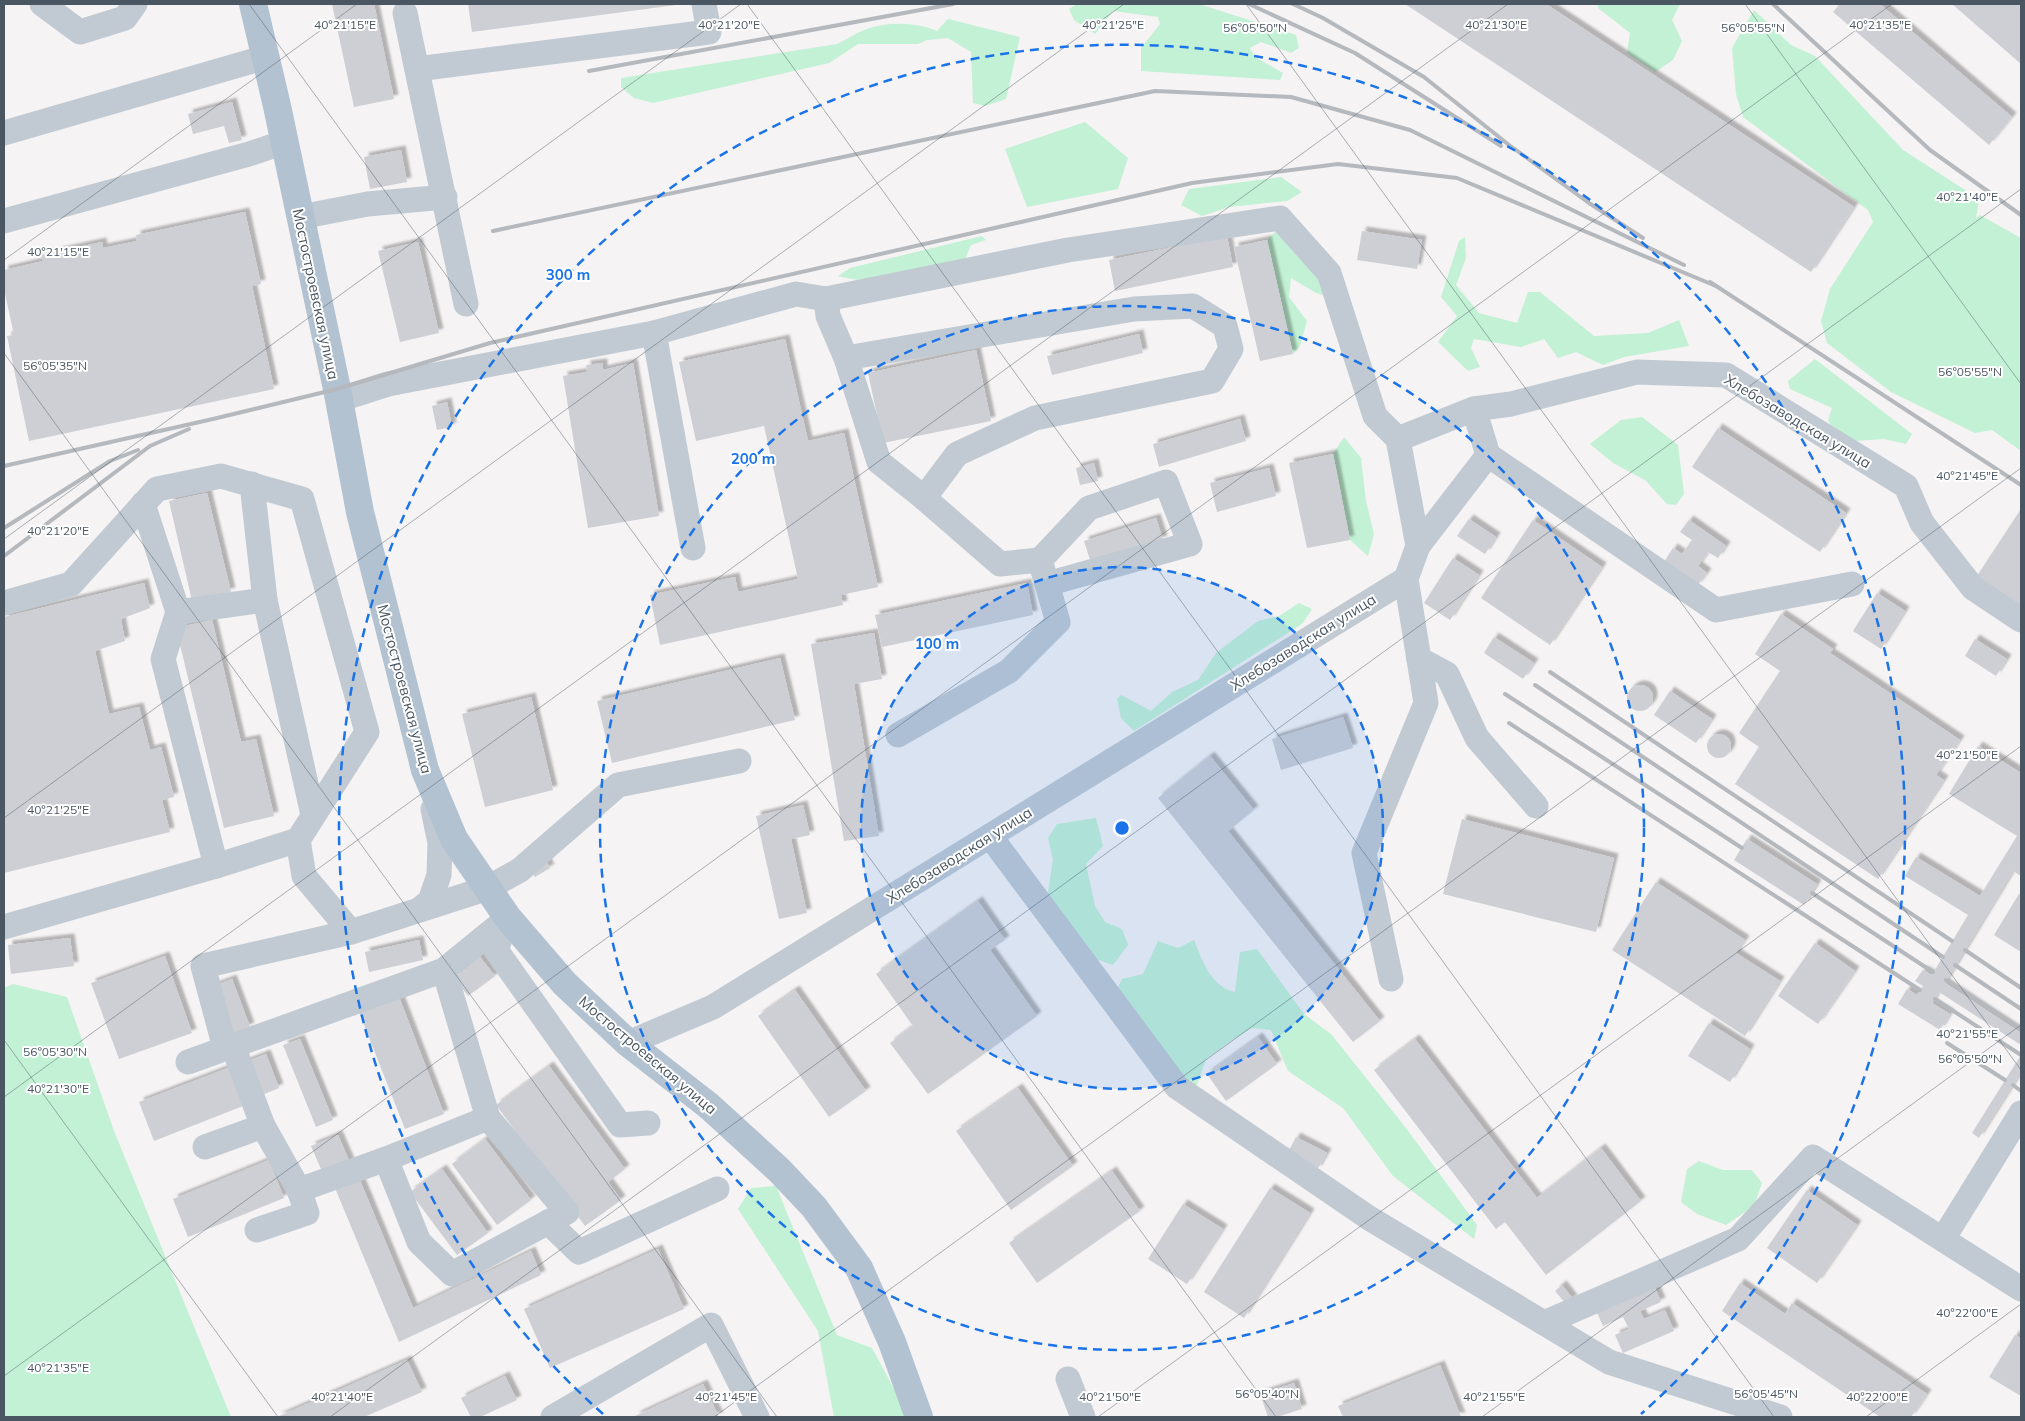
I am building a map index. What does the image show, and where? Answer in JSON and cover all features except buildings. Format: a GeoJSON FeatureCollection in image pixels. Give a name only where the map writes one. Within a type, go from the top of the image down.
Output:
{"type":"FeatureCollection","features":[{"type":"Feature","properties":{"kind":"main road","name":"Мостостроевская улица"},"geometry":{"type":"LineString","coordinates":[[253,4],[285,142],[360,512],[425,770],[454,839],[508,918],[565,984],[628,1043],[709,1106],[779,1170],[814,1207],[859,1268],[892,1342],[919,1417]]}},
{"type":"Feature","properties":{"kind":"street"},"geometry":{"type":"LineString","coordinates":[[42,4],[80,32],[125,18],[135,4]]}},
{"type":"Feature","properties":{"kind":"street"},"geometry":{"type":"LineString","coordinates":[[417,69],[709,32],[704,4]]}},
{"type":"Feature","properties":{"kind":"street"},"geometry":{"type":"LineString","coordinates":[[405,13],[466,304]]}},
{"type":"Feature","properties":{"kind":"street"},"geometry":{"type":"LineString","coordinates":[[4,133],[266,57]]}},
{"type":"Feature","properties":{"kind":"street"},"geometry":{"type":"LineString","coordinates":[[4,221],[250,154],[285,142]]}},
{"type":"Feature","properties":{"kind":"street"},"geometry":{"type":"LineString","coordinates":[[300,217],[368,204],[445,197]]}},
{"type":"Feature","properties":{"kind":"street"},"geometry":{"type":"LineString","coordinates":[[338,400],[388,384],[654,333],[796,294],[826,299],[1068,250],[1280,218],[1329,272],[1375,416],[1398,439],[1418,546]]}},
{"type":"Feature","properties":{"kind":"street"},"geometry":{"type":"LineString","coordinates":[[826,299],[828,316],[846,358],[879,462],[1000,564],[1044,572],[1190,544],[1166,482],[1089,508],[1044,572]]}},
{"type":"Feature","properties":{"kind":"street"},"geometry":{"type":"LineString","coordinates":[[846,358],[1134,309],[1193,306],[1225,326],[1231,349],[1212,381],[1035,418],[957,454],[924,498]]}},
{"type":"Feature","properties":{"kind":"street"},"geometry":{"type":"LineString","coordinates":[[654,333],[692,548]]}},
{"type":"Feature","properties":{"kind":"street","name":"Хлебозаводская улица"},"geometry":{"type":"LineString","coordinates":[[1398,439],[1474,409],[1511,404],[1638,372],[1726,375],[1906,486],[1922,523],[1973,588],[2021,620]]}},
{"type":"Feature","properties":{"kind":"street"},"geometry":{"type":"LineString","coordinates":[[1474,409],[1488,455],[1716,610],[1852,584]]}},
{"type":"Feature","properties":{"kind":"street"},"geometry":{"type":"LineString","coordinates":[[1391,979],[1364,853],[1426,703],[1406,579],[1418,546],[1488,455]]}},
{"type":"Feature","properties":{"kind":"street"},"geometry":{"type":"LineString","coordinates":[[4,603],[71,584],[156,489],[221,476],[302,499],[367,732],[298,840],[304,876],[351,932]]}},
{"type":"Feature","properties":{"kind":"street"},"geometry":{"type":"LineString","coordinates":[[252,484],[265,600],[313,814]]}},
{"type":"Feature","properties":{"kind":"street"},"geometry":{"type":"LineString","coordinates":[[143,504],[178,612],[163,659],[216,866]]}},
{"type":"Feature","properties":{"kind":"street"},"geometry":{"type":"LineString","coordinates":[[898,735],[1009,671],[1058,622],[1044,572]]}},
{"type":"Feature","properties":{"kind":"street","name":"Хлебозаводская улица"},"geometry":{"type":"LineString","coordinates":[[628,1043],[713,1008],[1406,579]]}},
{"type":"Feature","properties":{"kind":"street"},"geometry":{"type":"LineString","coordinates":[[178,612],[265,600]]}},
{"type":"Feature","properties":{"kind":"street"},"geometry":{"type":"LineString","coordinates":[[1419,659],[1447,674],[1477,738],[1536,806]]}},
{"type":"Feature","properties":{"kind":"street"},"geometry":{"type":"LineString","coordinates":[[257,1230],[307,1213],[299,1190],[263,1126],[229,1047],[203,966],[351,932],[488,888],[520,870],[618,785],[739,761]]}},
{"type":"Feature","properties":{"kind":"street"},"geometry":{"type":"LineString","coordinates":[[419,910],[430,901],[439,875],[440,844],[425,770]]}},
{"type":"Feature","properties":{"kind":"street"},"geometry":{"type":"LineString","coordinates":[[990,836],[1177,1087],[1369,1218],[1609,1362],[1780,1417]]}},
{"type":"Feature","properties":{"kind":"street"},"geometry":{"type":"LineString","coordinates":[[4,927],[216,866],[298,840]]}},
{"type":"Feature","properties":{"kind":"street"},"geometry":{"type":"LineString","coordinates":[[188,1062],[444,970],[508,918]]}},
{"type":"Feature","properties":{"kind":"street"},"geometry":{"type":"LineString","coordinates":[[508,918],[496,950],[620,1125],[648,1123]]}},
{"type":"Feature","properties":{"kind":"street"},"geometry":{"type":"LineString","coordinates":[[386,1159],[419,1242],[452,1274],[567,1212],[488,1118],[444,970]]}},
{"type":"Feature","properties":{"kind":"street"},"geometry":{"type":"LineString","coordinates":[[1942,1238],[2021,1113]]}},
{"type":"Feature","properties":{"kind":"street"},"geometry":{"type":"LineString","coordinates":[[299,1190],[386,1159],[488,1118]]}},
{"type":"Feature","properties":{"kind":"street"},"geometry":{"type":"LineString","coordinates":[[204,1147],[263,1126]]}},
{"type":"Feature","properties":{"kind":"street"},"geometry":{"type":"LineString","coordinates":[[1544,1323],[1738,1239],[1813,1157],[2021,1289]]}},
{"type":"Feature","properties":{"kind":"street"},"geometry":{"type":"LineString","coordinates":[[548,1222],[579,1252],[717,1188]]}},
{"type":"Feature","properties":{"kind":"street"},"geometry":{"type":"LineString","coordinates":[[553,1417],[712,1325],[757,1417]]}},
{"type":"Feature","properties":{"kind":"street"},"geometry":{"type":"LineString","coordinates":[[1068,1379],[1082,1417]]}},
{"type":"Feature","properties":{"kind":"green space"},"geometry":{"type":"Polygon","coordinates":[[[1077,4],[1199,4],[1296,35],[1299,48],[1291,53],[1261,42],[1250,48],[1255,57],[1283,73],[1280,80],[1141,71],[1141,48],[1160,24],[1158,17],[1113,11],[1095,34],[1074,20],[1069,9],[1077,4]]]}},
{"type":"Feature","properties":{"kind":"green space"},"geometry":{"type":"Polygon","coordinates":[[[1598,4],[1680,4],[1672,20],[1682,41],[1673,60],[1655,72],[1627,53],[1630,33],[1598,8],[1598,4]]]}},
{"type":"Feature","properties":{"kind":"green space"},"geometry":{"type":"Polygon","coordinates":[[[1754,10],[1791,45],[1815,56],[1903,150],[1979,199],[1976,218],[1980,215],[2021,238],[2021,451],[1992,430],[1975,433],[1891,392],[1827,343],[1821,321],[1830,289],[1873,222],[1868,210],[1743,117],[1736,94],[1732,48],[1754,10]]]}},
{"type":"Feature","properties":{"kind":"green space"},"geometry":{"type":"Polygon","coordinates":[[[948,19],[1020,37],[1006,99],[985,106],[973,103],[971,52],[948,38],[927,40],[918,44],[858,44],[829,63],[653,103],[634,98],[621,87],[621,78],[837,44],[859,32],[890,24],[909,24],[937,31],[948,19]]]}},
{"type":"Feature","properties":{"kind":"green space"},"geometry":{"type":"Polygon","coordinates":[[[1085,122],[1128,158],[1118,189],[1027,207],[1005,149],[1085,122]]]}},
{"type":"Feature","properties":{"kind":"green space"},"geometry":{"type":"Polygon","coordinates":[[[1281,177],[1302,192],[1287,201],[1229,207],[1202,216],[1181,205],[1189,189],[1281,177]]]}},
{"type":"Feature","properties":{"kind":"green space"},"geometry":{"type":"Polygon","coordinates":[[[1276,231],[1328,288],[1322,295],[1291,278],[1289,297],[1307,321],[1300,346],[1293,354],[1267,240],[1276,231]]]}},
{"type":"Feature","properties":{"kind":"green space"},"geometry":{"type":"Polygon","coordinates":[[[982,236],[986,240],[971,245],[965,260],[934,269],[885,279],[853,279],[838,276],[850,268],[982,236]]]}},
{"type":"Feature","properties":{"kind":"green space"},"geometry":{"type":"Polygon","coordinates":[[[1465,237],[1466,258],[1456,285],[1479,313],[1517,323],[1528,292],[1540,292],[1594,336],[1648,333],[1679,320],[1689,346],[1624,357],[1603,365],[1576,352],[1558,358],[1544,339],[1521,347],[1474,339],[1471,348],[1480,367],[1468,371],[1438,342],[1457,316],[1441,297],[1459,241],[1465,237]]]}},
{"type":"Feature","properties":{"kind":"green space"},"geometry":{"type":"Polygon","coordinates":[[[1815,359],[1912,434],[1906,444],[1884,439],[1840,442],[1828,420],[1832,408],[1790,389],[1788,381],[1815,359]]]}},
{"type":"Feature","properties":{"kind":"green space"},"geometry":{"type":"Polygon","coordinates":[[[1642,417],[1678,445],[1684,494],[1676,505],[1667,504],[1645,480],[1613,463],[1590,444],[1621,420],[1642,417]]]}},
{"type":"Feature","properties":{"kind":"green space"},"geometry":{"type":"Polygon","coordinates":[[[1344,437],[1361,458],[1366,501],[1374,534],[1368,556],[1350,540],[1333,454],[1344,437]]]}},
{"type":"Feature","properties":{"kind":"green space"},"geometry":{"type":"Polygon","coordinates":[[[1299,603],[1312,609],[1302,624],[1134,731],[1121,718],[1117,699],[1121,695],[1151,711],[1172,692],[1198,680],[1216,653],[1258,621],[1279,616],[1299,603]]]}},
{"type":"Feature","properties":{"kind":"green space"},"geometry":{"type":"Polygon","coordinates":[[[1096,818],[1103,846],[1086,864],[1095,906],[1105,922],[1122,929],[1128,945],[1113,965],[1087,956],[1047,899],[1053,860],[1048,838],[1057,824],[1096,818]]]}},
{"type":"Feature","properties":{"kind":"green space"},"geometry":{"type":"Polygon","coordinates":[[[1194,940],[1208,972],[1220,985],[1235,992],[1240,952],[1257,949],[1304,1014],[1331,1034],[1406,1128],[1477,1225],[1474,1239],[1393,1176],[1343,1108],[1288,1071],[1271,1030],[1252,1028],[1232,1040],[1206,1059],[1197,1085],[1190,1087],[1116,992],[1122,979],[1143,974],[1158,941],[1178,948],[1194,940]]]}},
{"type":"Feature","properties":{"kind":"green space"},"geometry":{"type":"Polygon","coordinates":[[[13,984],[67,997],[114,1131],[231,1417],[4,1417],[4,988],[13,984]]]}},
{"type":"Feature","properties":{"kind":"green space"},"geometry":{"type":"Polygon","coordinates":[[[1699,1161],[1723,1170],[1752,1170],[1762,1183],[1754,1206],[1726,1225],[1697,1214],[1681,1202],[1687,1169],[1699,1161]]]}},
{"type":"Feature","properties":{"kind":"green space"},"geometry":{"type":"Polygon","coordinates":[[[776,1186],[837,1335],[872,1348],[907,1413],[905,1417],[834,1417],[818,1331],[738,1209],[751,1188],[776,1186]]]}},
{"type":"Feature","properties":{"kind":"railway"},"geometry":{"type":"LineString","coordinates":[[589,71],[953,4]]}},
{"type":"Feature","properties":{"kind":"railway"},"geometry":{"type":"LineString","coordinates":[[1249,4],[1355,53],[1501,146]]}},
{"type":"Feature","properties":{"kind":"railway"},"geometry":{"type":"LineString","coordinates":[[1293,4],[1323,18],[1424,77],[1509,145],[1589,203],[1643,238]]}},
{"type":"Feature","properties":{"kind":"railway"},"geometry":{"type":"LineString","coordinates":[[1773,4],[1930,150],[2021,215]]}},
{"type":"Feature","properties":{"kind":"railway"},"geometry":{"type":"LineString","coordinates":[[493,231],[1155,91],[1291,97],[1410,130],[1684,265]]}},
{"type":"Feature","properties":{"kind":"railway"},"geometry":{"type":"LineString","coordinates":[[4,466],[337,389],[490,343],[1192,183],[1338,164],[1457,178],[1716,286]]}},
{"type":"Feature","properties":{"kind":"railway"},"geometry":{"type":"LineString","coordinates":[[1710,282],[2021,485]]}},
{"type":"Feature","properties":{"kind":"railway"},"geometry":{"type":"LineString","coordinates":[[4,556],[150,446],[189,429]]}},
{"type":"Feature","properties":{"kind":"railway"},"geometry":{"type":"LineString","coordinates":[[4,528],[110,461],[138,450]]}},
{"type":"Feature","properties":{"kind":"railway"},"geometry":{"type":"LineString","coordinates":[[1550,672],[1952,941]]}},
{"type":"Feature","properties":{"kind":"railway"},"geometry":{"type":"LineString","coordinates":[[1535,685],[1943,957]]}},
{"type":"Feature","properties":{"kind":"railway"},"geometry":{"type":"LineString","coordinates":[[1505,694],[1742,848]]}},
{"type":"Feature","properties":{"kind":"railway"},"geometry":{"type":"LineString","coordinates":[[1509,723],[1920,990]]}},
{"type":"Feature","properties":{"kind":"railway"},"geometry":{"type":"LineString","coordinates":[[1812,893],[1933,972]]}},
{"type":"Feature","properties":{"kind":"railway"},"geometry":{"type":"LineString","coordinates":[[1965,950],[2021,988]]}},
{"type":"Feature","properties":{"kind":"railway"},"geometry":{"type":"LineString","coordinates":[[1955,965],[2021,1009]]}},
{"type":"Feature","properties":{"kind":"railway"},"geometry":{"type":"LineString","coordinates":[[1946,980],[2021,1029]]}},
{"type":"Feature","properties":{"kind":"railway"},"geometry":{"type":"LineString","coordinates":[[1935,999],[2021,1055]]}},
{"type":"Feature","properties":{"kind":"railway"},"geometry":{"type":"LineString","coordinates":[[1947,1043],[2005,1080]]}},
{"type":"Feature","properties":{"kind":"railway"},"geometry":{"type":"LineString","coordinates":[[2013,1085],[2021,1091]]}}]}
